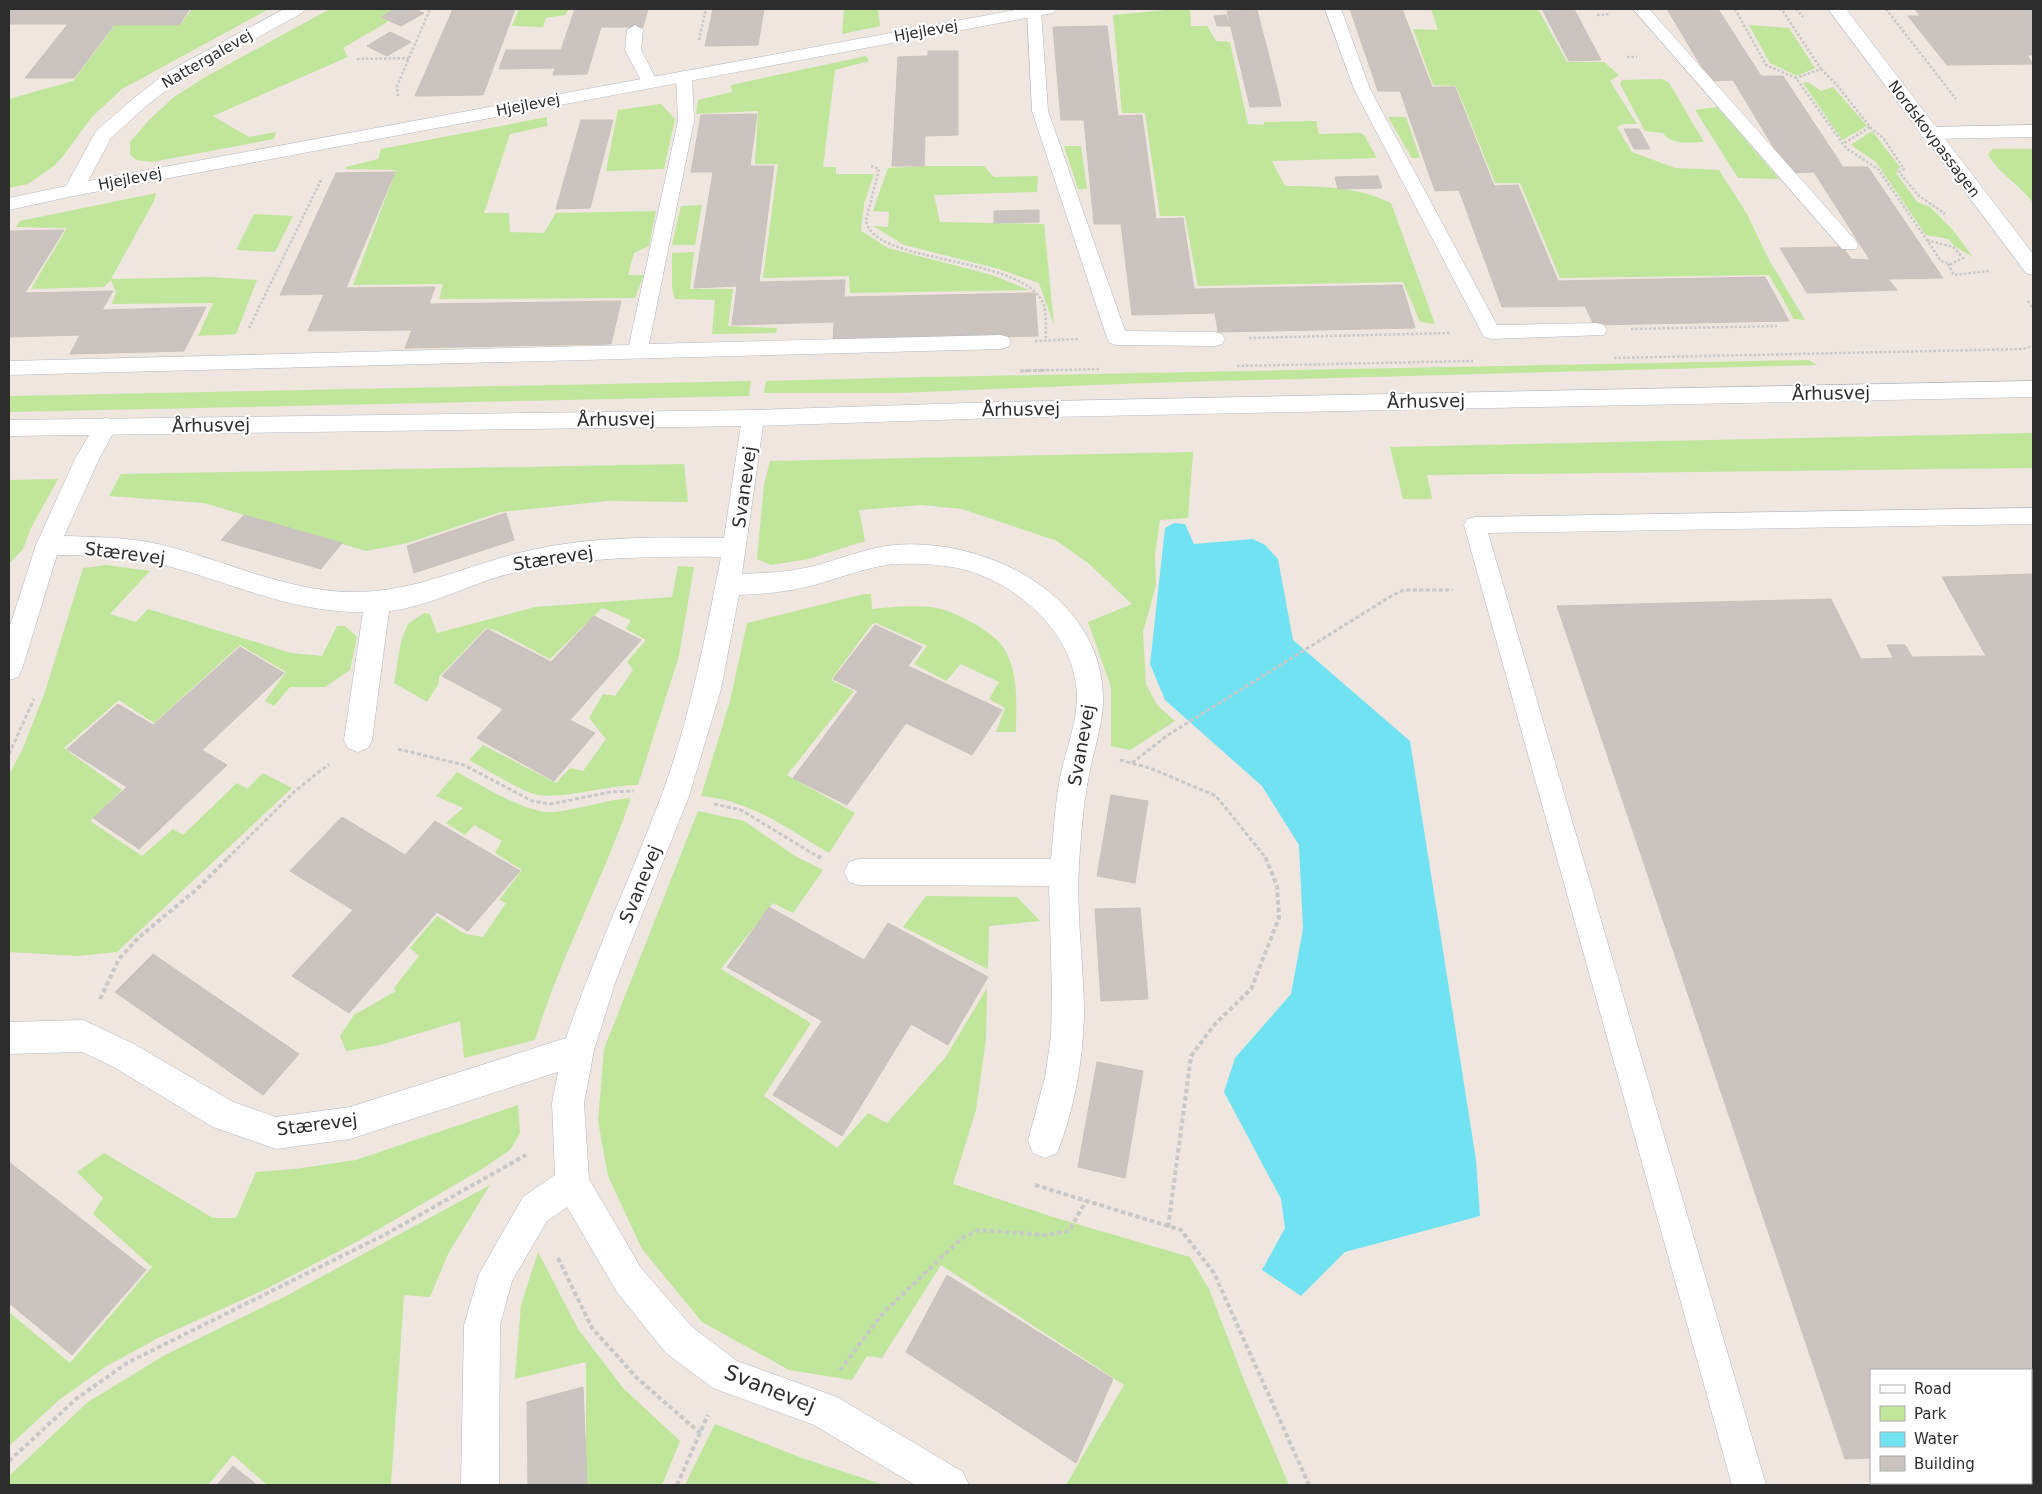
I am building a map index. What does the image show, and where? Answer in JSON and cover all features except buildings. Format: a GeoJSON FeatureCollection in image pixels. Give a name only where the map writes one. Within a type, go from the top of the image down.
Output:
{"type":"FeatureCollection","features":[{"type":"Feature","properties":{"kind":"street","name":"Nattergalevej"},"geometry":{"type":"LineString","coordinates":[[72,190],[103,135],[140,102],[175,75],[296,9]]}},
{"type":"Feature","properties":{"kind":"street","name":"Nordskovpassagen"},"geometry":{"type":"LineString","coordinates":[[1837,9],[2033,268]]}},
{"type":"Feature","properties":{"kind":"street","name":"Hjejlevej"},"geometry":{"type":"LineString","coordinates":[[9,204],[72,190],[1040,10]]}},
{"type":"Feature","properties":{"kind":"street"},"geometry":{"type":"LineString","coordinates":[[1929,133],[2033,131]]}},
{"type":"Feature","properties":{"kind":"street","name":"Århusvej"},"geometry":{"type":"LineString","coordinates":[[9,428],[753,418],[1018,409],[2033,389]]}},
{"type":"Feature","properties":{"kind":"street","name":"Svanevej"},"geometry":{"type":"LineString","coordinates":[[753,418],[735,548],[708,688],[674,796],[602,980],[578,1050],[568,1103],[572,1183],[629,1280],[679,1340],[726,1375],[824,1410],[950,1485]]}},
{"type":"Feature","properties":{"kind":"street"},"geometry":{"type":"LineString","coordinates":[[9,669],[21,590],[48,545],[87,460],[106,426]]}},
{"type":"Feature","properties":{"kind":"street","name":"Stærevej"},"geometry":{"type":"LineString","coordinates":[[48,545],[158,553],[272,590],[330,602],[377,602],[426,592],[510,564],[582,551],[663,547],[735,548]]}},
{"type":"Feature","properties":{"kind":"street","name":"Svanevej"},"geometry":{"type":"LineString","coordinates":[[728,585],[777,582],[807,577],[869,559],[913,554],[957,558],[998,571],[1034,592],[1062,620],[1082,655],[1090,693],[1087,734],[1075,773],[1064,873],[1067,1035],[1061,1083],[1044,1141]]}},
{"type":"Feature","properties":{"kind":"street"},"geometry":{"type":"LineString","coordinates":[[358,740],[377,602]]}},
{"type":"Feature","properties":{"kind":"street"},"geometry":{"type":"LineString","coordinates":[[859,872],[1064,873]]}},
{"type":"Feature","properties":{"kind":"street","name":"Stærevej"},"geometry":{"type":"LineString","coordinates":[[9,1038],[83,1036],[123,1056],[225,1115],[276,1133],[350,1124],[578,1050]]}},
{"type":"Feature","properties":{"kind":"street"},"geometry":{"type":"LineString","coordinates":[[480,1485],[482,1325],[496,1274],[535,1209],[572,1183]]}},
{"type":"Feature","properties":{"kind":"lane"},"geometry":{"type":"LineString","coordinates":[[1333,9],[1362,89],[1491,332],[1597,330]]}},
{"type":"Feature","properties":{"kind":"lane"},"geometry":{"type":"LineString","coordinates":[[1641,9],[1848,245]]}},
{"type":"Feature","properties":{"kind":"lane"},"geometry":{"type":"LineString","coordinates":[[1040,10],[1040,111],[1117,338],[1215,339]]}},
{"type":"Feature","properties":{"kind":"lane"},"geometry":{"type":"LineString","coordinates":[[635,30],[633,50],[650,82]]}},
{"type":"Feature","properties":{"kind":"lane"},"geometry":{"type":"LineString","coordinates":[[637,352],[686,121],[684,76]]}},
{"type":"Feature","properties":{"kind":"lane"},"geometry":{"type":"LineString","coordinates":[[9,368],[1001,342]]}},
{"type":"Feature","properties":{"kind":"lane"},"geometry":{"type":"LineString","coordinates":[[1749,1485],[1475,525],[2033,516]]}},
{"type":"Feature","properties":{"kind":"path"},"geometry":{"type":"LineString","coordinates":[[401,129],[397,86],[430,9]]}},
{"type":"Feature","properties":{"kind":"path"},"geometry":{"type":"LineString","coordinates":[[1734,9],[1766,65],[1796,78],[1843,144],[1878,169],[1926,240],[1941,261],[1951,264],[1964,258],[1953,247],[1926,240]]}},
{"type":"Feature","properties":{"kind":"path"},"geometry":{"type":"LineString","coordinates":[[1779,9],[1782,10],[1821,68],[1837,85],[1870,128],[1884,139],[1904,169],[1899,172],[1918,195],[1945,215]]}},
{"type":"Feature","properties":{"kind":"path"},"geometry":{"type":"LineString","coordinates":[[1886,9],[1982,132]]}},
{"type":"Feature","properties":{"kind":"path"},"geometry":{"type":"LineString","coordinates":[[357,59],[410,58]]}},
{"type":"Feature","properties":{"kind":"path"},"geometry":{"type":"LineString","coordinates":[[1796,78],[1821,68]]}},
{"type":"Feature","properties":{"kind":"path"},"geometry":{"type":"LineString","coordinates":[[1843,144],[1870,128]]}},
{"type":"Feature","properties":{"kind":"path"},"geometry":{"type":"LineString","coordinates":[[249,329],[340,140]]}},
{"type":"Feature","properties":{"kind":"path"},"geometry":{"type":"LineString","coordinates":[[871,166],[879,169],[876,187],[867,213],[866,225],[873,235],[900,248],[970,265],[1030,284],[1041,299],[1046,340]]}},
{"type":"Feature","properties":{"kind":"path"},"geometry":{"type":"LineString","coordinates":[[1948,264],[1954,275],[1993,271],[1988,263]]}},
{"type":"Feature","properties":{"kind":"path"},"geometry":{"type":"LineString","coordinates":[[1597,330],[1777,326]]}},
{"type":"Feature","properties":{"kind":"path"},"geometry":{"type":"LineString","coordinates":[[1215,339],[1491,332]]}},
{"type":"Feature","properties":{"kind":"path"},"geometry":{"type":"LineString","coordinates":[[1001,342],[1117,338]]}},
{"type":"Feature","properties":{"kind":"path"},"geometry":{"type":"LineString","coordinates":[[2033,346],[2023,349],[2033,353]]}},
{"type":"Feature","properties":{"kind":"path"},"geometry":{"type":"LineString","coordinates":[[1131,763],[1168,736],[1393,595],[1404,590],[1493,589]]}},
{"type":"Feature","properties":{"kind":"path"},"geometry":{"type":"LineString","coordinates":[[83,1036],[118,959],[138,938],[197,889],[295,791],[358,740],[464,765],[532,801],[551,804],[626,790],[674,796],[741,810],[814,856],[859,872]]}},
{"type":"Feature","properties":{"kind":"path"},"geometry":{"type":"LineString","coordinates":[[1082,749],[1150,768],[1216,796],[1264,853],[1277,886],[1279,918],[1251,989],[1214,1025],[1190,1056],[1168,1227]]}},
{"type":"Feature","properties":{"kind":"path"},"geometry":{"type":"LineString","coordinates":[[1044,1141],[1032,1184],[1181,1230],[1214,1273],[1260,1382],[1309,1485]]}},
{"type":"Feature","properties":{"kind":"path"},"geometry":{"type":"LineString","coordinates":[[9,1461],[76,1399],[126,1363],[386,1234],[528,1153],[570,1142]]}},
{"type":"Feature","properties":{"kind":"path"},"geometry":{"type":"LineString","coordinates":[[824,1410],[842,1366],[878,1319],[962,1238],[979,1230],[1046,1235],[1069,1231],[1086,1201]]}},
{"type":"Feature","properties":{"kind":"path"},"geometry":{"type":"LineString","coordinates":[[677,1485],[726,1375]]}},
{"type":"Feature","properties":{"kind":"green space"},"geometry":{"type":"Polygon","coordinates":[[[192,9],[269,9],[122,89],[91,118],[55,165],[28,184],[9,188],[9,99],[73,81],[115,25],[180,25],[192,9]]]}},
{"type":"Feature","properties":{"kind":"green space"},"geometry":{"type":"Polygon","coordinates":[[[330,9],[395,9],[380,17],[389,21],[343,48],[348,57],[213,116],[249,137],[276,132],[274,139],[152,162],[136,160],[130,154],[130,142],[150,119],[174,97],[207,76],[330,9]]]}},
{"type":"Feature","properties":{"kind":"green space"},"geometry":{"type":"Polygon","coordinates":[[[519,9],[569,9],[565,15],[546,18],[543,27],[512,26],[519,9]]]}},
{"type":"Feature","properties":{"kind":"green space"},"geometry":{"type":"Polygon","coordinates":[[[844,9],[878,10],[880,26],[842,34],[844,9]]]}},
{"type":"Feature","properties":{"kind":"green space"},"geometry":{"type":"Polygon","coordinates":[[[1190,9],[1191,26],[1207,26],[1216,41],[1230,42],[1248,124],[1264,125],[1264,122],[1316,121],[1319,134],[1361,133],[1364,135],[1377,158],[1272,161],[1285,186],[1340,188],[1366,194],[1391,203],[1435,324],[1420,322],[1403,282],[1198,286],[1185,216],[1160,216],[1145,113],[1122,113],[1113,15],[1190,9]]]}},
{"type":"Feature","properties":{"kind":"green space"},"geometry":{"type":"Polygon","coordinates":[[[1431,9],[1538,9],[1567,62],[1604,62],[1619,75],[1610,81],[1637,124],[1623,124],[1617,127],[1632,152],[1675,168],[1719,170],[1747,214],[1769,260],[1805,320],[1794,319],[1769,275],[1560,278],[1520,183],[1495,183],[1456,86],[1433,85],[1413,29],[1438,30],[1431,9]]]}},
{"type":"Feature","properties":{"kind":"green space"},"geometry":{"type":"Polygon","coordinates":[[[1749,25],[1789,28],[1815,68],[1797,76],[1770,63],[1749,25]]]}},
{"type":"Feature","properties":{"kind":"green space"},"geometry":{"type":"Polygon","coordinates":[[[866,56],[869,61],[835,70],[823,167],[836,167],[836,174],[874,174],[864,204],[861,231],[888,248],[992,275],[1029,290],[850,293],[849,276],[763,278],[778,164],[755,164],[758,111],[696,114],[698,100],[732,92],[731,85],[866,56]]]}},
{"type":"Feature","properties":{"kind":"green space"},"geometry":{"type":"Polygon","coordinates":[[[1662,79],[1669,83],[1704,142],[1676,142],[1663,133],[1645,131],[1620,84],[1622,80],[1662,79]]]}},
{"type":"Feature","properties":{"kind":"green space"},"geometry":{"type":"Polygon","coordinates":[[[1808,82],[1821,91],[1833,87],[1867,126],[1842,140],[1803,83],[1808,82]]]}},
{"type":"Feature","properties":{"kind":"green space"},"geometry":{"type":"Polygon","coordinates":[[[661,104],[675,119],[664,169],[606,171],[618,110],[661,104]]]}},
{"type":"Feature","properties":{"kind":"green space"},"geometry":{"type":"Polygon","coordinates":[[[1717,107],[1779,179],[1738,178],[1695,110],[1717,107]]]}},
{"type":"Feature","properties":{"kind":"green space"},"geometry":{"type":"Polygon","coordinates":[[[547,117],[547,126],[510,134],[484,213],[509,213],[510,232],[544,233],[556,213],[656,211],[649,246],[634,253],[628,275],[644,275],[635,298],[439,299],[443,284],[353,285],[396,170],[345,169],[346,167],[378,159],[381,149],[547,117]]]}},
{"type":"Feature","properties":{"kind":"green space"},"geometry":{"type":"Polygon","coordinates":[[[1388,117],[1406,117],[1420,158],[1412,158],[1388,117]]]}},
{"type":"Feature","properties":{"kind":"green space"},"geometry":{"type":"Polygon","coordinates":[[[1872,131],[1900,167],[1896,173],[1917,202],[1930,207],[1953,230],[1973,257],[1954,246],[1949,239],[1926,235],[1876,162],[1851,145],[1872,131]]]}},
{"type":"Feature","properties":{"kind":"green space"},"geometry":{"type":"Polygon","coordinates":[[[1064,146],[1081,146],[1087,189],[1078,189],[1064,146]]]}},
{"type":"Feature","properties":{"kind":"green space"},"geometry":{"type":"Polygon","coordinates":[[[1993,149],[2033,149],[2033,203],[1992,161],[1988,154],[1993,149]]]}},
{"type":"Feature","properties":{"kind":"green space"},"geometry":{"type":"Polygon","coordinates":[[[984,166],[994,177],[1038,176],[1037,192],[934,195],[940,222],[1044,224],[1054,325],[1039,283],[999,269],[904,245],[873,226],[888,227],[889,212],[873,211],[888,168],[984,166]]]}},
{"type":"Feature","properties":{"kind":"green space"},"geometry":{"type":"Polygon","coordinates":[[[156,193],[154,201],[111,279],[210,277],[257,280],[236,334],[198,336],[213,303],[112,304],[116,292],[111,280],[104,287],[31,289],[67,228],[16,227],[20,221],[156,193]]]}},
{"type":"Feature","properties":{"kind":"green space"},"geometry":{"type":"Polygon","coordinates":[[[702,205],[695,245],[672,245],[681,206],[702,205]]]}},
{"type":"Feature","properties":{"kind":"green space"},"geometry":{"type":"Polygon","coordinates":[[[254,214],[293,216],[275,252],[236,250],[254,214]]]}},
{"type":"Feature","properties":{"kind":"green space"},"geometry":{"type":"Polygon","coordinates":[[[694,252],[690,289],[733,289],[728,326],[777,328],[776,333],[712,334],[715,300],[675,299],[672,288],[672,253],[694,252]]]}},
{"type":"Feature","properties":{"kind":"green space"},"geometry":{"type":"Polygon","coordinates":[[[1809,360],[1817,365],[1145,383],[897,393],[764,393],[766,381],[1809,360]]]}},
{"type":"Feature","properties":{"kind":"green space"},"geometry":{"type":"Polygon","coordinates":[[[751,381],[749,396],[9,412],[9,396],[751,381]]]}},
{"type":"Feature","properties":{"kind":"green space"},"geometry":{"type":"Polygon","coordinates":[[[2033,433],[2033,468],[1427,475],[1432,499],[1403,499],[1390,447],[2033,433]]]}},
{"type":"Feature","properties":{"kind":"green space"},"geometry":{"type":"Polygon","coordinates":[[[1193,452],[1188,518],[1160,520],[1155,555],[1156,585],[1143,632],[1146,684],[1157,705],[1175,721],[1130,750],[1111,746],[1111,687],[1088,622],[1132,604],[1088,563],[1057,541],[962,509],[922,505],[859,510],[865,541],[809,559],[771,565],[757,559],[764,485],[770,461],[1193,452]]]}},
{"type":"Feature","properties":{"kind":"green space"},"geometry":{"type":"Polygon","coordinates":[[[684,464],[688,502],[608,501],[501,512],[408,543],[366,551],[204,503],[109,496],[121,474],[684,464]]]}},
{"type":"Feature","properties":{"kind":"green space"},"geometry":{"type":"Polygon","coordinates":[[[58,479],[31,528],[23,549],[9,564],[9,480],[58,479]]]}},
{"type":"Feature","properties":{"kind":"green space"},"geometry":{"type":"Polygon","coordinates":[[[106,565],[150,571],[110,614],[136,622],[148,609],[291,653],[322,656],[337,626],[345,626],[357,637],[350,670],[325,687],[290,687],[274,706],[265,701],[286,672],[240,645],[154,723],[119,700],[64,748],[122,790],[90,821],[142,856],[173,829],[183,835],[237,783],[247,789],[263,773],[292,788],[117,952],[78,956],[9,952],[9,775],[23,748],[45,692],[83,568],[106,565]]]}},
{"type":"Feature","properties":{"kind":"green space"},"geometry":{"type":"Polygon","coordinates":[[[678,566],[694,567],[679,656],[638,785],[613,787],[575,794],[538,795],[514,785],[469,760],[483,745],[556,783],[570,768],[583,771],[606,739],[589,718],[603,694],[615,696],[633,670],[627,662],[646,640],[626,629],[631,620],[602,608],[550,659],[497,631],[486,628],[439,677],[439,683],[427,702],[394,683],[401,641],[408,624],[424,613],[430,614],[437,633],[535,607],[672,597],[678,566]]]}},
{"type":"Feature","properties":{"kind":"green space"},"geometry":{"type":"Polygon","coordinates":[[[864,594],[871,594],[872,609],[916,606],[933,607],[957,615],[994,637],[1005,650],[1013,670],[1016,690],[1016,732],[996,732],[1005,708],[989,699],[999,682],[961,664],[946,681],[914,664],[927,646],[876,623],[872,624],[831,680],[854,691],[787,775],[855,813],[829,853],[752,809],[736,803],[701,796],[730,701],[747,623],[864,594]]]}},
{"type":"Feature","properties":{"kind":"green space"},"geometry":{"type":"Polygon","coordinates":[[[457,772],[518,804],[544,812],[565,811],[631,798],[608,859],[545,1009],[535,1040],[464,1058],[460,1021],[380,1045],[346,1051],[340,1036],[354,1015],[396,991],[394,988],[419,956],[410,948],[437,916],[465,934],[483,937],[506,903],[499,900],[522,870],[495,853],[502,841],[474,825],[465,835],[446,823],[463,808],[436,796],[457,772]]]}},
{"type":"Feature","properties":{"kind":"green space"},"geometry":{"type":"Polygon","coordinates":[[[698,811],[744,821],[795,856],[823,870],[793,913],[773,903],[721,969],[811,1023],[764,1096],[837,1148],[868,1113],[887,1123],[945,1058],[987,988],[986,1039],[976,1110],[953,1184],[1056,1218],[1190,1257],[1209,1289],[1246,1385],[1289,1485],[1066,1485],[1124,1385],[941,1265],[882,1358],[867,1356],[852,1380],[789,1370],[702,1322],[642,1249],[608,1176],[598,1121],[604,1049],[698,811]]]}},
{"type":"Feature","properties":{"kind":"green space"},"geometry":{"type":"Polygon","coordinates":[[[926,896],[1017,897],[1040,921],[989,926],[988,969],[903,927],[926,896]]]}},
{"type":"Feature","properties":{"kind":"green space"},"geometry":{"type":"Polygon","coordinates":[[[518,1105],[520,1133],[510,1150],[482,1169],[360,1240],[268,1288],[158,1338],[105,1367],[59,1400],[9,1446],[9,1312],[70,1363],[152,1267],[93,1214],[103,1198],[77,1172],[104,1153],[213,1218],[236,1218],[256,1172],[295,1169],[356,1160],[518,1105]]]}},
{"type":"Feature","properties":{"kind":"green space"},"geometry":{"type":"Polygon","coordinates":[[[490,1185],[448,1254],[430,1297],[404,1295],[391,1485],[267,1485],[233,1455],[208,1485],[9,1485],[9,1476],[88,1402],[165,1355],[288,1295],[490,1185]]]}},
{"type":"Feature","properties":{"kind":"green space"},"geometry":{"type":"Polygon","coordinates":[[[538,1252],[578,1329],[623,1388],[680,1441],[662,1485],[586,1485],[586,1362],[515,1379],[521,1305],[538,1252]]]}},
{"type":"Feature","properties":{"kind":"green space"},"geometry":{"type":"Polygon","coordinates":[[[715,1424],[802,1458],[884,1485],[685,1485],[715,1424]]]}},
{"type":"Feature","properties":{"kind":"water"},"geometry":{"type":"Polygon","coordinates":[[[1174,523],[1185,524],[1194,544],[1253,539],[1265,545],[1278,559],[1293,640],[1410,741],[1476,1160],[1480,1216],[1345,1252],[1301,1296],[1262,1270],[1285,1228],[1281,1199],[1224,1092],[1235,1058],[1291,994],[1303,929],[1299,845],[1262,786],[1165,700],[1150,664],[1165,528],[1174,523]]]}}]}
